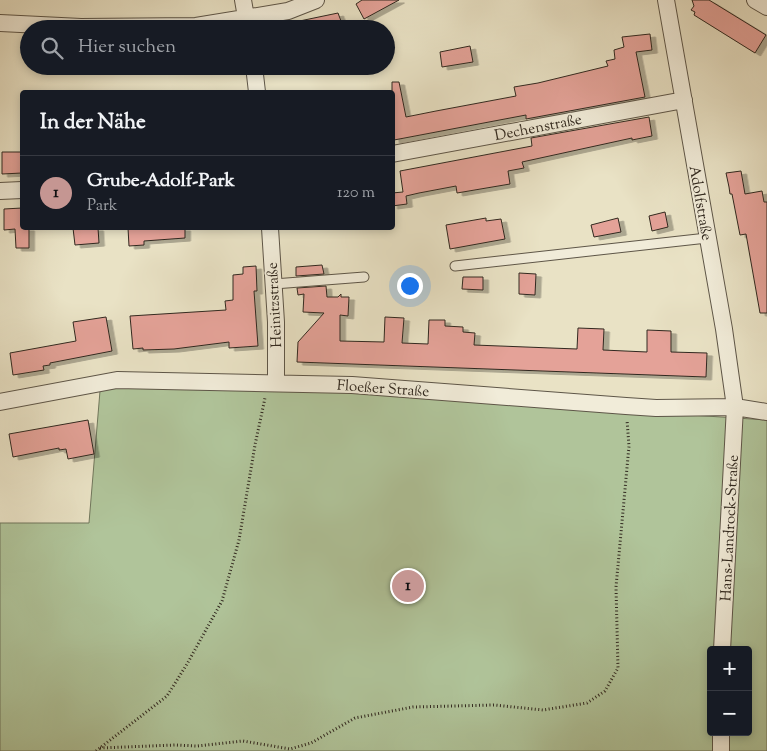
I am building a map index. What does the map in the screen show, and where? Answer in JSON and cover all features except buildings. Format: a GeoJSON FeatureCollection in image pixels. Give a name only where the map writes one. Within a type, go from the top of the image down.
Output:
{"type":"FeatureCollection","features":[{"type":"Feature","properties":{"kind":"street"},"geometry":{"type":"LineString","coordinates":[[243,0],[247,20]]}},
{"type":"Feature","properties":{"kind":"street"},"geometry":{"type":"LineString","coordinates":[[258,20],[316,0]]}},
{"type":"Feature","properties":{"kind":"street","name":"Adolfstraße"},"geometry":{"type":"LineString","coordinates":[[666,0],[724,329],[735,407]]}},
{"type":"Feature","properties":{"kind":"street"},"geometry":{"type":"LineString","coordinates":[[755,0],[767,7]]}},
{"type":"Feature","properties":{"kind":"street"},"geometry":{"type":"LineString","coordinates":[[0,23],[20,24]]}},
{"type":"Feature","properties":{"kind":"street"},"geometry":{"type":"LineString","coordinates":[[255,75],[257,90]]}},
{"type":"Feature","properties":{"kind":"street","name":"Dechenstraße"},"geometry":{"type":"LineString","coordinates":[[395,153],[684,100]]}},
{"type":"Feature","properties":{"kind":"street"},"geometry":{"type":"LineString","coordinates":[[0,191],[20,190]]}},
{"type":"Feature","properties":{"kind":"street","name":"Heinitzstraße"},"geometry":{"type":"LineString","coordinates":[[270,230],[276,322],[272,383]]}},
{"type":"Feature","properties":{"kind":"street","name":"Floeßer Straße"},"geometry":{"type":"LineString","coordinates":[[0,402],[117,380],[352,385],[656,408],[735,407],[767,412]]}},
{"type":"Feature","properties":{"kind":"street","name":"Hans-Landrock-Straße"},"geometry":{"type":"LineString","coordinates":[[722,646],[735,407]]}},
{"type":"Feature","properties":{"kind":"street"},"geometry":{"type":"LineString","coordinates":[[721,736],[721,751]]}},
{"type":"Feature","properties":{"kind":"lane"},"geometry":{"type":"LineString","coordinates":[[455,266],[707,238]]}},
{"type":"Feature","properties":{"kind":"lane"},"geometry":{"type":"LineString","coordinates":[[274,284],[364,278]]}},
{"type":"Feature","properties":{"kind":"path"},"geometry":{"type":"LineString","coordinates":[[96,751],[167,696],[222,601],[239,540],[255,445],[272,383]]}},
{"type":"Feature","properties":{"kind":"path"},"geometry":{"type":"LineString","coordinates":[[100,748],[197,746],[243,741],[290,748],[311,743],[355,718],[413,707],[494,705],[543,710],[587,703],[605,691],[618,668],[616,587],[629,446],[626,406]]}},
{"type":"Feature","properties":{"kind":"green space"},"geometry":{"type":"Polygon","coordinates":[[[120,385],[260,387],[767,420],[767,751],[0,751],[0,523],[89,523],[100,391],[120,385]]]}},
{"type":"Feature","properties":{"kind":"place","name":"Grube-Adolf-Park"},"geometry":{"type":"Point","coordinates":[408,586]}}]}
